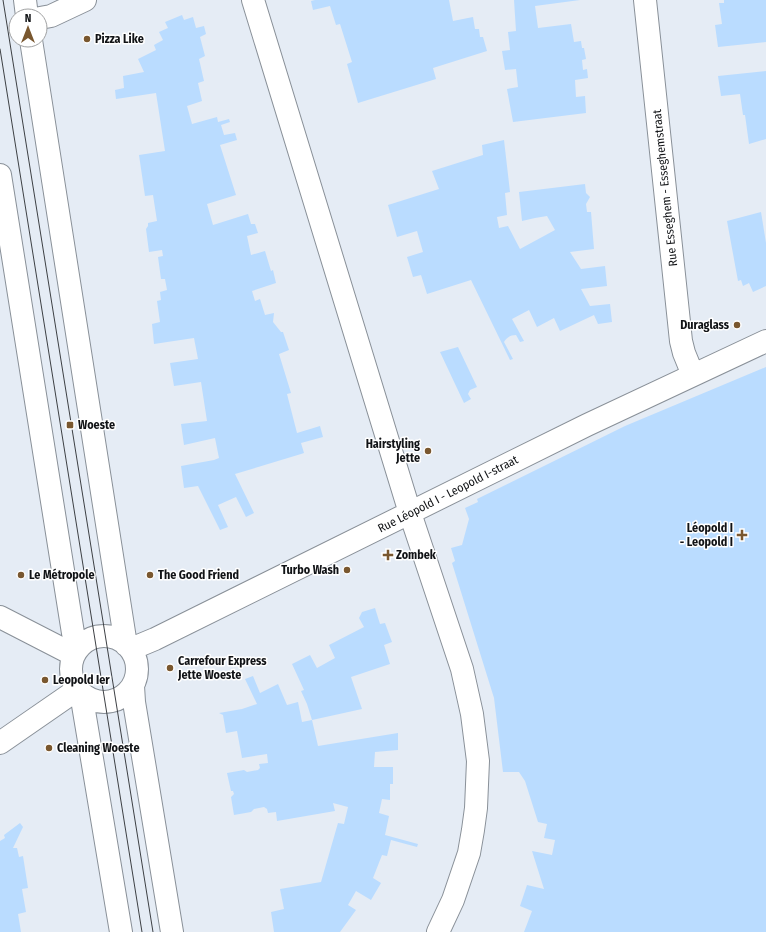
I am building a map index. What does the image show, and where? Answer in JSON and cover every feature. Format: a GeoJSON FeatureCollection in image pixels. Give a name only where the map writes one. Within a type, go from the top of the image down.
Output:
{"type":"FeatureCollection","features":[{"type":"Feature","properties":{"kind":"street"},"geometry":{"type":"LineString","coordinates":[[48,17],[85,0]]}},
{"type":"Feature","properties":{"kind":"street"},"geometry":{"type":"LineString","coordinates":[[253,0],[410,513],[462,669],[472,714],[478,761],[476,808],[469,853],[453,900],[438,932]]}},
{"type":"Feature","properties":{"kind":"street","name":"Rue Esseghem - Esseghemstraat"},"geometry":{"type":"LineString","coordinates":[[644,0],[681,341],[692,375]]}},
{"type":"Feature","properties":{"kind":"street"},"geometry":{"type":"LineString","coordinates":[[32,48],[128,647]]}},
{"type":"Feature","properties":{"kind":"street"},"geometry":{"type":"LineString","coordinates":[[0,174],[76,652]]}},
{"type":"Feature","properties":{"kind":"street","name":"Rue Léopold I - Leopold I-straat"},"geometry":{"type":"LineString","coordinates":[[128,647],[155,639],[558,439],[766,341]]}},
{"type":"Feature","properties":{"kind":"street"},"geometry":{"type":"LineString","coordinates":[[0,617],[76,652]]}},
{"type":"Feature","properties":{"kind":"street"},"geometry":{"type":"LineString","coordinates":[[133,686],[122,697],[115,701],[105,702],[88,698],[80,691],[73,681],[71,672],[72,663],[76,652],[85,642],[95,637],[105,636],[116,638],[128,647],[135,658],[138,667],[133,686],[134,702],[172,932]]}},
{"type":"Feature","properties":{"kind":"street"},"geometry":{"type":"LineString","coordinates":[[0,743],[80,691]]}},
{"type":"Feature","properties":{"kind":"street"},"geometry":{"type":"LineString","coordinates":[[80,691],[121,932]]}},
{"type":"Feature","properties":{"kind":"shaded area"},"geometry":{"type":"Polygon","coordinates":[[[449,0],[453,21],[473,17],[475,29],[479,29],[480,37],[483,37],[487,51],[433,68],[436,79],[358,103],[347,64],[352,62],[340,24],[336,25],[330,6],[313,10],[311,1],[449,0]]]}},
{"type":"Feature","properties":{"kind":"shaded area"},"geometry":{"type":"Polygon","coordinates":[[[514,0],[580,0],[535,6],[538,28],[571,24],[574,42],[581,41],[586,59],[582,60],[583,70],[587,69],[588,78],[575,80],[576,97],[585,96],[586,113],[513,122],[507,89],[518,87],[516,69],[505,70],[502,51],[510,50],[508,32],[516,31],[514,0]]]}},
{"type":"Feature","properties":{"kind":"shaded area"},"geometry":{"type":"Polygon","coordinates":[[[724,0],[766,0],[766,42],[718,47],[715,25],[722,24],[719,3],[724,3],[724,0]]]}},
{"type":"Feature","properties":{"kind":"shaded area"},"geometry":{"type":"Polygon","coordinates":[[[182,15],[184,20],[193,17],[196,28],[204,26],[206,34],[200,37],[205,56],[199,59],[204,81],[198,83],[202,101],[187,106],[192,124],[217,117],[218,122],[229,119],[230,122],[221,125],[224,135],[235,133],[237,140],[220,145],[236,195],[207,204],[213,225],[248,214],[251,224],[255,224],[258,233],[247,236],[251,255],[265,251],[271,271],[273,270],[276,283],[252,291],[255,301],[260,299],[265,315],[274,313],[273,322],[281,332],[283,332],[289,350],[279,354],[291,393],[287,394],[297,433],[320,426],[323,437],[301,443],[304,453],[235,474],[254,513],[246,517],[236,497],[218,505],[228,527],[220,530],[198,486],[184,488],[181,466],[219,458],[215,438],[184,445],[181,424],[207,421],[201,382],[174,386],[170,363],[198,359],[194,338],[154,344],[152,324],[160,322],[157,301],[161,300],[160,292],[167,290],[165,279],[161,279],[158,257],[163,256],[162,250],[149,252],[146,229],[148,223],[157,221],[153,195],[145,196],[139,155],[165,151],[156,93],[116,99],[115,90],[124,88],[123,76],[144,72],[138,59],[156,50],[154,45],[163,40],[159,32],[168,28],[165,22],[182,15]]]}},
{"type":"Feature","properties":{"kind":"shaded area"},"geometry":{"type":"Polygon","coordinates":[[[766,71],[766,139],[749,144],[745,115],[743,115],[740,94],[721,96],[718,76],[766,71]]]}},
{"type":"Feature","properties":{"kind":"shaded area"},"geometry":{"type":"Polygon","coordinates":[[[504,140],[510,192],[505,193],[507,215],[497,217],[499,228],[508,226],[520,249],[555,230],[547,216],[522,221],[519,192],[585,184],[586,193],[590,197],[586,204],[587,212],[591,212],[594,249],[570,252],[581,269],[605,266],[607,286],[581,289],[590,306],[610,304],[612,322],[598,324],[594,315],[560,331],[554,318],[537,327],[529,310],[512,319],[524,341],[520,342],[516,335],[512,335],[505,340],[504,342],[513,359],[510,360],[471,280],[427,294],[421,275],[413,277],[407,257],[423,252],[417,231],[397,237],[388,205],[439,189],[432,171],[483,155],[482,145],[504,140]]]}},
{"type":"Feature","properties":{"kind":"shaded area"},"geometry":{"type":"Polygon","coordinates":[[[761,212],[766,243],[766,286],[753,292],[749,283],[743,286],[741,280],[738,281],[727,221],[761,212]]]}},
{"type":"Feature","properties":{"kind":"shaded area"},"geometry":{"type":"Polygon","coordinates":[[[458,347],[477,387],[470,390],[468,394],[471,399],[464,403],[440,352],[458,347]]]}},
{"type":"Feature","properties":{"kind":"shaded area"},"geometry":{"type":"Polygon","coordinates":[[[766,367],[766,932],[524,932],[532,911],[520,906],[527,885],[544,889],[532,851],[552,855],[555,840],[544,838],[547,824],[538,822],[525,781],[519,772],[503,772],[494,698],[452,563],[455,561],[451,548],[462,545],[469,519],[465,508],[478,502],[477,499],[625,426],[766,367]]]}},
{"type":"Feature","properties":{"kind":"shaded area"},"geometry":{"type":"Polygon","coordinates":[[[375,608],[380,624],[385,623],[392,642],[384,645],[390,664],[351,677],[362,709],[312,720],[301,691],[304,690],[292,664],[310,655],[317,668],[335,658],[329,645],[364,627],[359,618],[362,612],[375,608]]]}},
{"type":"Feature","properties":{"kind":"shaded area"},"geometry":{"type":"Polygon","coordinates":[[[253,676],[260,693],[278,684],[287,705],[298,702],[302,722],[312,720],[318,746],[398,733],[398,750],[375,752],[374,767],[393,767],[393,784],[390,784],[390,800],[382,799],[379,813],[389,816],[385,835],[418,844],[417,847],[391,840],[387,856],[382,855],[373,878],[381,883],[371,900],[356,891],[348,905],[356,910],[340,932],[274,932],[271,912],[284,909],[280,889],[321,882],[338,823],[344,824],[348,807],[333,803],[335,811],[277,821],[276,812],[268,813],[267,809],[264,807],[254,809],[251,812],[234,815],[231,797],[234,794],[233,791],[231,791],[227,773],[244,770],[247,772],[258,770],[260,768],[259,764],[268,763],[267,754],[242,758],[237,731],[226,733],[223,715],[219,713],[242,709],[257,704],[245,679],[253,676]]]}},
{"type":"Feature","properties":{"kind":"shaded area"},"geometry":{"type":"Polygon","coordinates":[[[20,823],[23,827],[13,848],[17,848],[19,857],[23,856],[28,888],[22,889],[26,912],[18,914],[21,932],[0,932],[0,841],[5,838],[4,835],[20,823]]]}},
{"type":"Feature","properties":{"kind":"tram line"},"geometry":{"type":"LineString","coordinates":[[3,0],[153,932]]}},
{"type":"Feature","properties":{"kind":"tram line"},"geometry":{"type":"LineString","coordinates":[[0,49],[142,932]]}},
{"type":"Feature","properties":{"kind":"place","name":"Pizza Like"},"geometry":{"type":"Point","coordinates":[87,39]}},
{"type":"Feature","properties":{"kind":"place","name":"Duraglass"},"geometry":{"type":"Point","coordinates":[737,325]}},
{"type":"Feature","properties":{"kind":"place","name":"Woeste"},"geometry":{"type":"Point","coordinates":[70,425]}},
{"type":"Feature","properties":{"kind":"place","name":"Hairstyling Jette"},"geometry":{"type":"Point","coordinates":[428,451]}},
{"type":"Feature","properties":{"kind":"place","name":"Léopold I - Leopold I"},"geometry":{"type":"Point","coordinates":[742,535]}},
{"type":"Feature","properties":{"kind":"place","name":"Zombek"},"geometry":{"type":"Point","coordinates":[388,555]}},
{"type":"Feature","properties":{"kind":"place","name":"Turbo Wash"},"geometry":{"type":"Point","coordinates":[347,570]}},
{"type":"Feature","properties":{"kind":"place","name":"Le Métropole"},"geometry":{"type":"Point","coordinates":[21,575]}},
{"type":"Feature","properties":{"kind":"place","name":"The Good Friend"},"geometry":{"type":"Point","coordinates":[150,575]}},
{"type":"Feature","properties":{"kind":"place","name":"Carrefour Express Jette Woeste"},"geometry":{"type":"Point","coordinates":[170,668]}},
{"type":"Feature","properties":{"kind":"place","name":"Leopold Ier"},"geometry":{"type":"Point","coordinates":[45,680]}},
{"type":"Feature","properties":{"kind":"place","name":"Cleaning Woeste"},"geometry":{"type":"Point","coordinates":[49,748]}}]}
